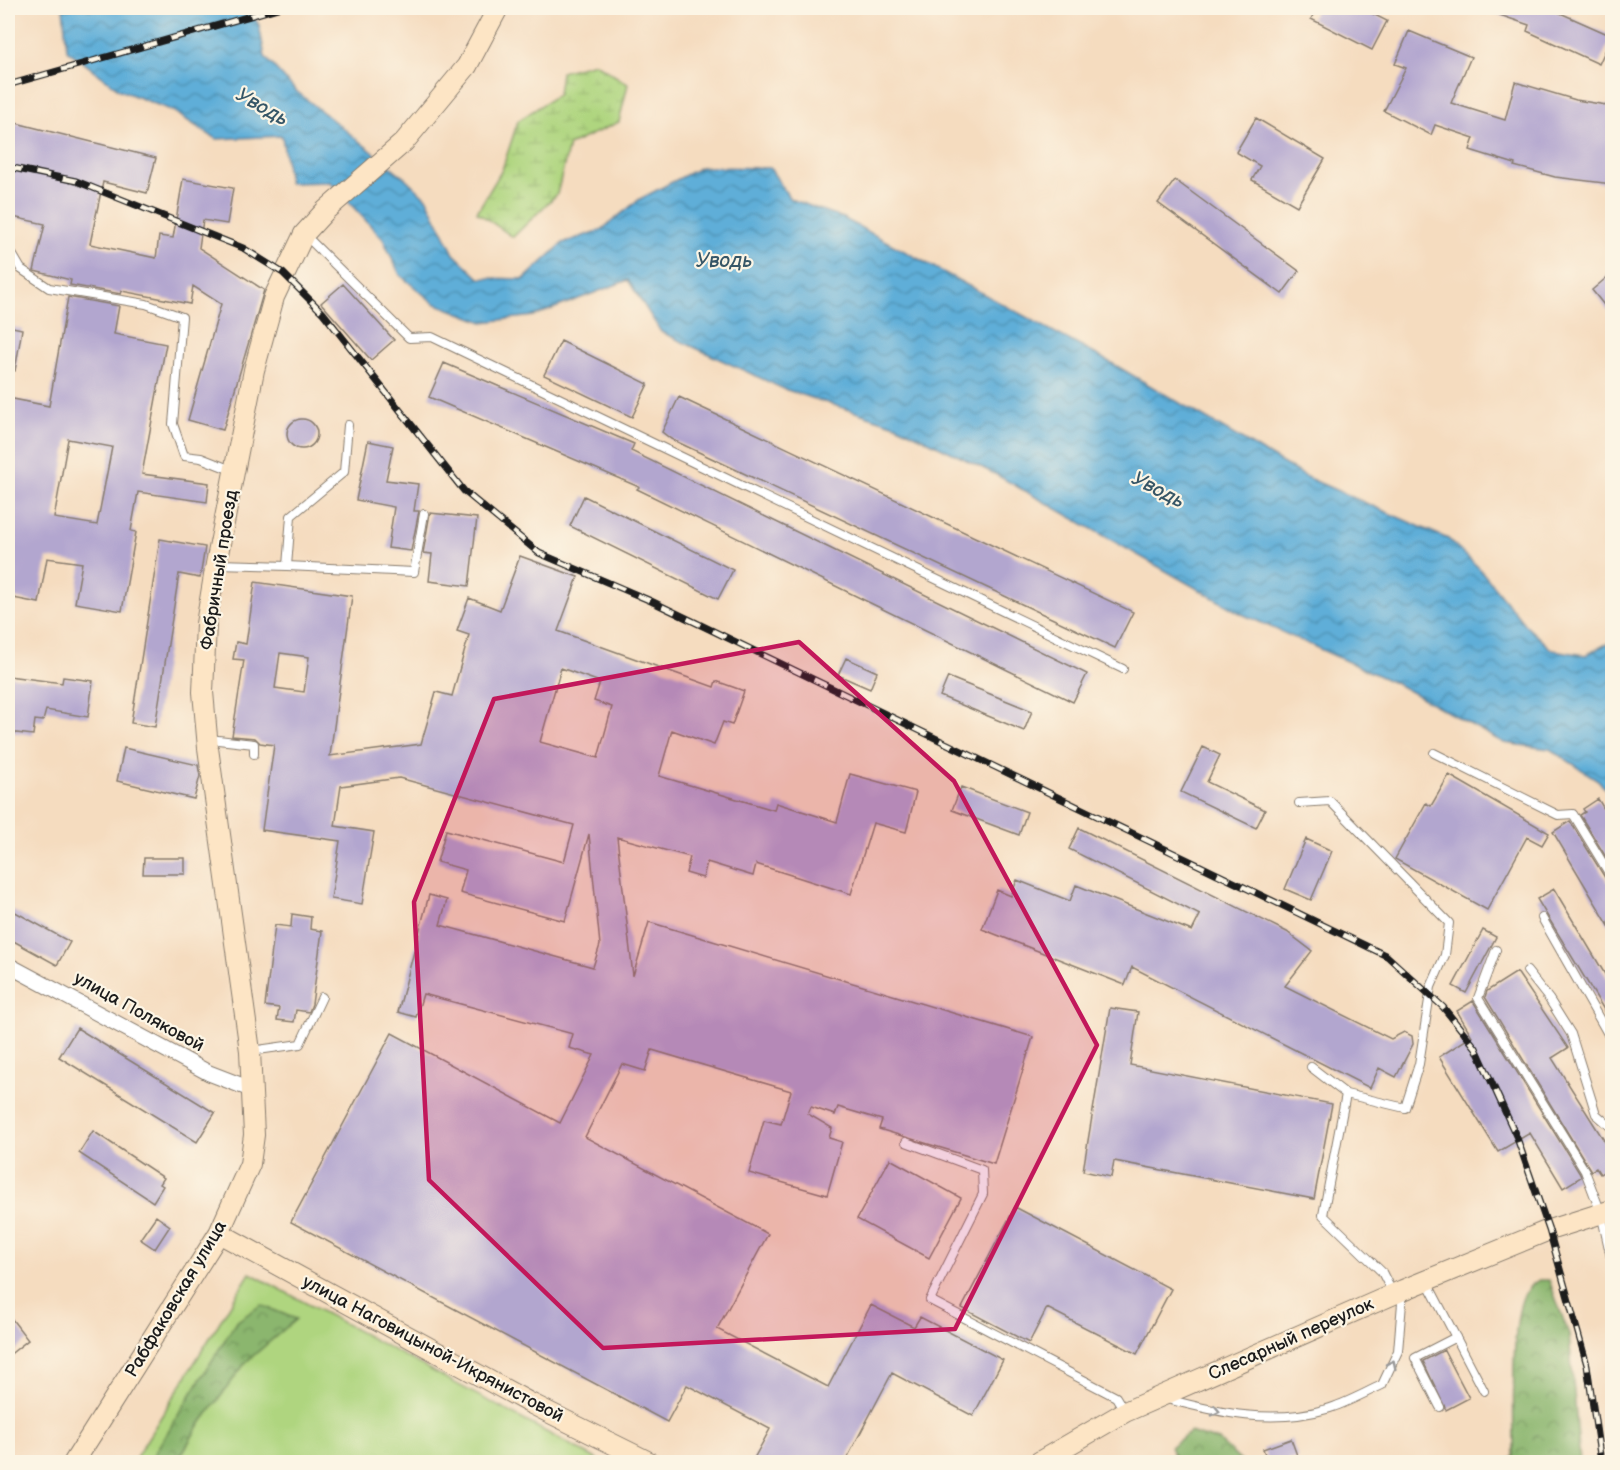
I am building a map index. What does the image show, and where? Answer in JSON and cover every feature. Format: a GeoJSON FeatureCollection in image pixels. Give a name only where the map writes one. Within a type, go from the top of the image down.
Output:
{"type":"FeatureCollection","features":[{"type":"Feature","properties":{"kind":"main road","name":"Фабричный проезд"},"geometry":{"type":"LineString","coordinates":[[253,1090],[250,1051],[207,739],[203,692],[206,624],[254,370],[274,297],[304,234],[326,210],[404,142],[467,66],[498,8]]}},
{"type":"Feature","properties":{"kind":"main road","name":"Рабфаковская улица"},"geometry":{"type":"LineString","coordinates":[[74,1462],[219,1233],[250,1164],[254,1135],[253,1090]]}},
{"type":"Feature","properties":{"kind":"main road","name":"Слесарный переулок"},"geometry":{"type":"LineString","coordinates":[[1038,1462],[1125,1412],[1159,1397],[1398,1292],[1550,1230],[1607,1211]]}},
{"type":"Feature","properties":{"kind":"main road","name":"улица Наговицыной-Икрянистовой"},"geometry":{"type":"LineString","coordinates":[[219,1233],[528,1402],[649,1462]]}},
{"type":"Feature","properties":{"kind":"street","name":"улица Поляковой"},"geometry":{"type":"LineString","coordinates":[[8,965],[209,1073],[253,1090]]}},
{"type":"Feature","properties":{"kind":"lane"},"geometry":{"type":"LineString","coordinates":[[304,234],[409,338],[432,337],[1123,669]]}},
{"type":"Feature","properties":{"kind":"lane"},"geometry":{"type":"LineString","coordinates":[[8,247],[21,269],[49,288],[146,304],[182,316],[173,424],[184,456],[201,458],[234,471]]}},
{"type":"Feature","properties":{"kind":"lane"},"geometry":{"type":"LineString","coordinates":[[287,566],[291,516],[344,471],[348,425]]}},
{"type":"Feature","properties":{"kind":"lane"},"geometry":{"type":"LineString","coordinates":[[216,564],[414,572],[424,514]]}},
{"type":"Feature","properties":{"kind":"lane"},"geometry":{"type":"LineString","coordinates":[[207,739],[254,744],[254,754]]}},
{"type":"Feature","properties":{"kind":"lane"},"geometry":{"type":"LineString","coordinates":[[1434,753],[1558,815],[1573,814],[1612,878]]}},
{"type":"Feature","properties":{"kind":"lane"},"geometry":{"type":"LineString","coordinates":[[1299,803],[1330,801],[1449,923],[1444,955],[1431,987],[1419,1064],[1405,1108],[1346,1094],[1311,1068]]}},
{"type":"Feature","properties":{"kind":"lane"},"geometry":{"type":"LineString","coordinates":[[1542,918],[1612,1041]]}},
{"type":"Feature","properties":{"kind":"lane"},"geometry":{"type":"LineString","coordinates":[[1496,950],[1478,998],[1585,1171],[1607,1211],[1612,1262]]}},
{"type":"Feature","properties":{"kind":"lane"},"geometry":{"type":"LineString","coordinates":[[1527,971],[1549,999],[1571,1034],[1596,1114],[1612,1128]]}},
{"type":"Feature","properties":{"kind":"lane"},"geometry":{"type":"LineString","coordinates":[[250,1051],[300,1044],[322,997]]}},
{"type":"Feature","properties":{"kind":"lane"},"geometry":{"type":"LineString","coordinates":[[1159,1397],[1235,1416],[1281,1418],[1327,1409],[1382,1385],[1398,1351],[1398,1292],[1382,1272],[1323,1215],[1346,1094]]}},
{"type":"Feature","properties":{"kind":"lane"},"geometry":{"type":"LineString","coordinates":[[906,1142],[982,1170],[983,1194],[930,1300],[1116,1397],[1125,1412]]}},
{"type":"Feature","properties":{"kind":"lane"},"geometry":{"type":"LineString","coordinates":[[1426,1281],[1484,1391]]}},
{"type":"Feature","properties":{"kind":"lane"},"geometry":{"type":"LineString","coordinates":[[1440,1407],[1415,1358],[1456,1337]]}},
{"type":"Feature","properties":{"kind":"highlighted area"},"geometry":{"type":"Polygon","coordinates":[[[799,642],[954,781],[1097,1045],[955,1329],[603,1348],[429,1180],[414,902],[494,699],[799,642]]]}},
{"type":"Feature","properties":{"kind":"green space"},"geometry":{"type":"Polygon","coordinates":[[[595,63],[628,84],[619,122],[569,145],[557,194],[513,237],[477,212],[502,170],[518,121],[558,94],[561,72],[595,63]]]}},
{"type":"Feature","properties":{"kind":"green space"},"geometry":{"type":"Polygon","coordinates":[[[250,1273],[602,1462],[133,1462],[250,1273]]]}},
{"type":"Feature","properties":{"kind":"green space"},"geometry":{"type":"Polygon","coordinates":[[[1540,1280],[1549,1280],[1569,1335],[1580,1462],[1508,1462],[1514,1455],[1514,1372],[1520,1308],[1527,1290],[1540,1280]]]}},
{"type":"Feature","properties":{"kind":"green space"},"geometry":{"type":"Polygon","coordinates":[[[261,1305],[296,1319],[246,1362],[196,1430],[177,1462],[149,1462],[236,1322],[261,1305]]]}},
{"type":"Feature","properties":{"kind":"green space"},"geometry":{"type":"Polygon","coordinates":[[[1190,1432],[1219,1441],[1242,1462],[1177,1462],[1170,1447],[1190,1432]]]}},
{"type":"Feature","properties":{"kind":"water","name":"Уводь"},"geometry":{"type":"Polygon","coordinates":[[[63,8],[248,8],[259,25],[265,57],[295,90],[404,177],[427,199],[454,254],[479,278],[524,279],[563,243],[601,230],[640,199],[701,167],[770,168],[790,199],[843,218],[1115,365],[1306,477],[1448,539],[1479,568],[1525,625],[1552,650],[1586,655],[1612,641],[1612,797],[1598,780],[1550,749],[1504,743],[1395,683],[1242,614],[995,474],[896,425],[784,389],[661,332],[628,280],[534,316],[483,322],[434,303],[400,275],[383,239],[330,182],[289,183],[282,136],[216,139],[173,111],[120,90],[67,50],[63,8]]]}},
{"type":"Feature","properties":{"kind":"building"},"geometry":{"type":"Polygon","coordinates":[[[1317,8],[1361,8],[1387,21],[1372,50],[1311,19],[1317,8]]]}},
{"type":"Feature","properties":{"kind":"building"},"geometry":{"type":"Polygon","coordinates":[[[1485,8],[1549,8],[1612,36],[1599,64],[1527,31],[1529,25],[1485,10],[1485,8]]]}},
{"type":"Feature","properties":{"kind":"building"},"geometry":{"type":"Polygon","coordinates":[[[1409,31],[1471,57],[1451,103],[1505,120],[1515,82],[1576,100],[1612,106],[1612,184],[1555,177],[1514,166],[1515,164],[1470,150],[1474,138],[1435,125],[1431,135],[1384,111],[1406,68],[1395,64],[1409,31]]]}},
{"type":"Feature","properties":{"kind":"building"},"geometry":{"type":"Polygon","coordinates":[[[1256,118],[1325,159],[1297,206],[1252,180],[1260,166],[1236,152],[1256,118]]]}},
{"type":"Feature","properties":{"kind":"building"},"geometry":{"type":"Polygon","coordinates":[[[8,121],[156,158],[147,193],[103,182],[90,244],[156,258],[159,236],[173,238],[183,179],[233,188],[227,224],[203,220],[199,248],[264,290],[223,430],[188,420],[221,304],[193,286],[190,304],[122,291],[121,294],[70,285],[71,280],[34,271],[45,224],[8,216],[8,121]]]}},
{"type":"Feature","properties":{"kind":"building"},"geometry":{"type":"Polygon","coordinates":[[[1175,180],[1299,271],[1282,294],[1158,203],[1175,180]]]}},
{"type":"Feature","properties":{"kind":"building"},"geometry":{"type":"Polygon","coordinates":[[[1612,273],[1612,315],[1592,290],[1612,273]]]}},
{"type":"Feature","properties":{"kind":"building"},"geometry":{"type":"Polygon","coordinates":[[[343,284],[394,340],[371,360],[321,303],[343,284]]]}},
{"type":"Feature","properties":{"kind":"building"},"geometry":{"type":"Polygon","coordinates":[[[68,297],[119,306],[114,334],[166,344],[142,474],[209,483],[207,502],[138,492],[131,531],[136,532],[122,611],[75,603],[82,563],[47,558],[39,603],[8,597],[8,398],[49,406],[68,297]],[[68,439],[54,518],[97,525],[112,447],[68,439]]]}},
{"type":"Feature","properties":{"kind":"building"},"geometry":{"type":"Polygon","coordinates":[[[8,326],[22,329],[15,371],[8,370],[8,326]]]}},
{"type":"Feature","properties":{"kind":"building"},"geometry":{"type":"Polygon","coordinates":[[[561,341],[648,384],[632,417],[544,375],[561,341]]]}},
{"type":"Feature","properties":{"kind":"building"},"geometry":{"type":"Polygon","coordinates":[[[444,363],[634,444],[631,451],[1087,674],[1073,702],[637,489],[639,487],[429,397],[444,363]]]}},
{"type":"Feature","properties":{"kind":"building"},"geometry":{"type":"Polygon","coordinates":[[[679,397],[1133,612],[1115,648],[671,439],[662,432],[679,397]]]}},
{"type":"Feature","properties":{"kind":"building"},"geometry":{"type":"Polygon","coordinates":[[[302,419],[313,423],[317,434],[313,445],[302,449],[291,445],[287,434],[291,423],[302,419]]]}},
{"type":"Feature","properties":{"kind":"building"},"geometry":{"type":"Polygon","coordinates":[[[368,441],[393,446],[386,480],[418,484],[414,511],[419,511],[411,551],[388,548],[394,507],[356,500],[368,441]]]}},
{"type":"Feature","properties":{"kind":"building"},"geometry":{"type":"Polygon","coordinates":[[[584,496],[733,570],[718,599],[570,526],[584,496]]]}},
{"type":"Feature","properties":{"kind":"building"},"geometry":{"type":"Polygon","coordinates":[[[430,513],[477,518],[469,586],[429,581],[432,554],[423,553],[430,513]]]}},
{"type":"Feature","properties":{"kind":"building"},"geometry":{"type":"Polygon","coordinates":[[[160,539],[205,547],[200,578],[179,574],[155,727],[131,723],[160,539]]]}},
{"type":"Feature","properties":{"kind":"building"},"geometry":{"type":"Polygon","coordinates":[[[520,556],[578,577],[558,631],[714,687],[716,681],[744,691],[732,725],[723,722],[714,745],[672,730],[659,776],[774,810],[776,803],[837,822],[850,774],[916,792],[906,832],[873,823],[851,894],[756,864],[753,876],[707,862],[703,878],[686,873],[690,857],[617,837],[633,976],[649,922],[1033,1037],[994,1164],[879,1129],[882,1120],[838,1107],[835,1115],[811,1107],[808,1114],[832,1128],[829,1138],[842,1142],[827,1195],[749,1173],[764,1120],[781,1124],[791,1091],[652,1050],[645,1071],[622,1064],[585,1137],[768,1234],[717,1329],[828,1387],[871,1305],[914,1327],[920,1317],[1003,1360],[973,1416],[892,1373],[845,1462],[752,1462],[770,1429],[687,1385],[667,1422],[291,1222],[392,1033],[560,1123],[594,1055],[569,1048],[573,1034],[423,994],[416,1017],[398,1012],[429,895],[447,900],[440,925],[593,967],[600,945],[589,834],[565,921],[460,893],[466,870],[437,862],[446,830],[564,862],[574,825],[399,778],[341,786],[335,826],[374,832],[362,904],[331,899],[340,841],[262,830],[274,745],[260,743],[255,738],[232,736],[244,660],[233,659],[236,642],[246,644],[255,582],[352,596],[330,756],[421,744],[436,692],[452,696],[469,635],[457,631],[469,598],[500,610],[520,556]],[[280,653],[275,688],[304,692],[309,657],[280,653]],[[561,668],[540,742],[598,758],[612,707],[594,701],[600,682],[561,668]]]}},
{"type":"Feature","properties":{"kind":"building"},"geometry":{"type":"Polygon","coordinates":[[[846,658],[877,672],[870,689],[838,675],[846,658]]]}},
{"type":"Feature","properties":{"kind":"building"},"geometry":{"type":"Polygon","coordinates":[[[8,676],[62,683],[63,677],[93,681],[88,717],[46,710],[43,721],[35,720],[33,735],[8,732],[8,676]]]}},
{"type":"Feature","properties":{"kind":"building"},"geometry":{"type":"Polygon","coordinates":[[[948,677],[1032,711],[1024,731],[940,696],[948,677]]]}},
{"type":"Feature","properties":{"kind":"building"},"geometry":{"type":"Polygon","coordinates":[[[1203,747],[1220,755],[1207,782],[1265,810],[1256,828],[1181,792],[1203,747]]]}},
{"type":"Feature","properties":{"kind":"building"},"geometry":{"type":"Polygon","coordinates":[[[124,748],[198,765],[200,776],[194,799],[117,781],[124,748]]]}},
{"type":"Feature","properties":{"kind":"building"},"geometry":{"type":"Polygon","coordinates":[[[1449,775],[1549,833],[1542,845],[1527,837],[1487,910],[1395,859],[1426,803],[1431,806],[1449,775]]]}},
{"type":"Feature","properties":{"kind":"building"},"geometry":{"type":"Polygon","coordinates":[[[961,787],[1027,812],[1019,835],[952,810],[961,787]]]}},
{"type":"Feature","properties":{"kind":"building"},"geometry":{"type":"Polygon","coordinates":[[[1598,799],[1612,822],[1612,867],[1580,815],[1585,812],[1583,809],[1598,799]]]}},
{"type":"Feature","properties":{"kind":"building"},"geometry":{"type":"Polygon","coordinates":[[[1570,821],[1607,881],[1612,884],[1612,931],[1553,832],[1570,821]]]}},
{"type":"Feature","properties":{"kind":"building"},"geometry":{"type":"Polygon","coordinates":[[[1079,828],[1287,932],[1312,951],[1285,986],[1391,1039],[1404,1032],[1412,1036],[1413,1044],[1396,1077],[1379,1068],[1370,1088],[1132,967],[1125,985],[982,929],[997,890],[1011,896],[1017,880],[1070,901],[1076,885],[1192,931],[1200,915],[1069,849],[1079,828]]]}},
{"type":"Feature","properties":{"kind":"building"},"geometry":{"type":"Polygon","coordinates":[[[1306,839],[1332,851],[1311,900],[1285,889],[1306,839]]]}},
{"type":"Feature","properties":{"kind":"building"},"geometry":{"type":"Polygon","coordinates":[[[144,858],[185,858],[185,874],[143,874],[144,858]]]}},
{"type":"Feature","properties":{"kind":"building"},"geometry":{"type":"Polygon","coordinates":[[[1554,889],[1612,986],[1612,1023],[1537,899],[1554,889]]]}},
{"type":"Feature","properties":{"kind":"building"},"geometry":{"type":"Polygon","coordinates":[[[8,908],[70,942],[57,965],[8,938],[8,908]]]}},
{"type":"Feature","properties":{"kind":"building"},"geometry":{"type":"Polygon","coordinates":[[[292,914],[311,917],[310,929],[322,931],[312,1004],[309,1012],[296,1010],[294,1022],[277,1020],[279,1008],[265,1006],[275,925],[291,927],[292,914]]]}},
{"type":"Feature","properties":{"kind":"building"},"geometry":{"type":"Polygon","coordinates":[[[1483,930],[1496,937],[1466,993],[1453,986],[1483,930]]]}},
{"type":"Feature","properties":{"kind":"building"},"geometry":{"type":"Polygon","coordinates":[[[1517,972],[1568,1048],[1552,1058],[1612,1153],[1612,1166],[1600,1174],[1596,1168],[1591,1171],[1485,997],[1487,991],[1517,972]]]}},
{"type":"Feature","properties":{"kind":"building"},"geometry":{"type":"Polygon","coordinates":[[[1473,1001],[1580,1174],[1581,1177],[1563,1188],[1530,1133],[1498,1152],[1439,1057],[1472,1036],[1457,1011],[1473,1001]]]}},
{"type":"Feature","properties":{"kind":"building"},"geometry":{"type":"Polygon","coordinates":[[[1110,1008],[1138,1012],[1130,1065],[1332,1104],[1314,1199],[1114,1161],[1111,1177],[1083,1171],[1110,1008]]]}},
{"type":"Feature","properties":{"kind":"building"},"geometry":{"type":"Polygon","coordinates":[[[77,1028],[215,1113],[197,1142],[59,1057],[77,1028]]]}},
{"type":"Feature","properties":{"kind":"building"},"geometry":{"type":"Polygon","coordinates":[[[93,1131],[164,1178],[160,1184],[163,1186],[153,1202],[79,1153],[93,1131]]]}},
{"type":"Feature","properties":{"kind":"building"},"geometry":{"type":"Polygon","coordinates":[[[890,1159],[961,1198],[929,1258],[857,1219],[890,1159]]]}},
{"type":"Feature","properties":{"kind":"building"},"geometry":{"type":"Polygon","coordinates":[[[1015,1207],[1171,1289],[1137,1354],[1047,1308],[1029,1343],[962,1308],[1015,1207]]]}},
{"type":"Feature","properties":{"kind":"building"},"geometry":{"type":"Polygon","coordinates":[[[156,1216],[170,1226],[155,1249],[140,1239],[156,1216]]]}},
{"type":"Feature","properties":{"kind":"building"},"geometry":{"type":"Polygon","coordinates":[[[8,1314],[28,1340],[8,1356],[8,1314]]]}},
{"type":"Feature","properties":{"kind":"building"},"geometry":{"type":"Polygon","coordinates":[[[1444,1350],[1469,1398],[1446,1410],[1423,1361],[1444,1350]]]}},
{"type":"Feature","properties":{"kind":"building"},"geometry":{"type":"Polygon","coordinates":[[[1291,1439],[1298,1458],[1284,1462],[1268,1462],[1263,1449],[1291,1439]]]}},
{"type":"Feature","properties":{"kind":"railway"},"geometry":{"type":"LineString","coordinates":[[8,85],[278,8]]}},
{"type":"Feature","properties":{"kind":"railway"},"geometry":{"type":"LineString","coordinates":[[8,167],[76,181],[243,248],[283,273],[323,313],[464,491],[539,553],[651,601],[1387,956],[1443,1007],[1476,1048],[1517,1138],[1549,1230],[1587,1365],[1601,1462]]}}]}
